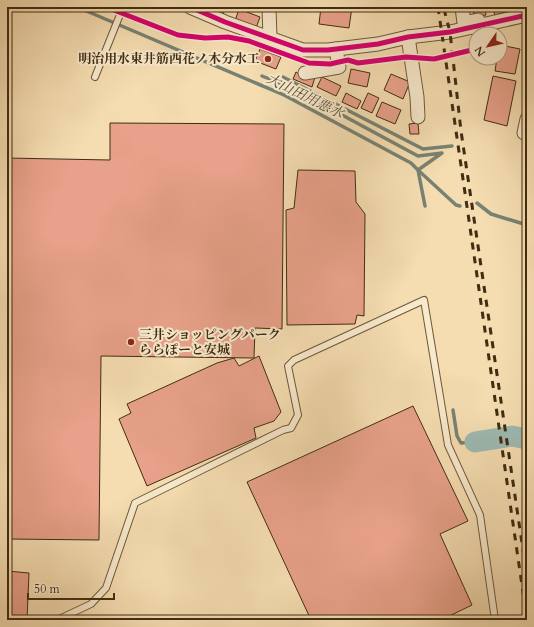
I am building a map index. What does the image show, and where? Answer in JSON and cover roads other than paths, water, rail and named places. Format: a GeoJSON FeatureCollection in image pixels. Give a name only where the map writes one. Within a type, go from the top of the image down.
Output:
{"type":"FeatureCollection","features":[{"type":"Feature","properties":{"kind":"street"},"geometry":{"type":"LineString","coordinates":[[190,7],[303,50],[336,49],[378,44],[408,37],[450,32],[527,15]]}},
{"type":"Feature","properties":{"kind":"street"},"geometry":{"type":"LineString","coordinates":[[269,7],[270,38]]}},
{"type":"Feature","properties":{"kind":"street"},"geometry":{"type":"LineString","coordinates":[[462,7],[464,23],[504,16],[512,18]]}},
{"type":"Feature","properties":{"kind":"street"},"geometry":{"type":"LineString","coordinates":[[408,37],[417,97],[418,117]]}},
{"type":"Feature","properties":{"kind":"street"},"geometry":{"type":"LineString","coordinates":[[305,73],[339,67],[336,49]]}},
{"type":"Feature","properties":{"kind":"street"},"geometry":{"type":"LineString","coordinates":[[527,119],[524,133],[527,133]]}},
{"type":"Feature","properties":{"kind":"lane"},"geometry":{"type":"LineString","coordinates":[[95,77],[123,7]]}},
{"type":"Feature","properties":{"kind":"lane"},"geometry":{"type":"LineString","coordinates":[[57,620],[91,604],[106,588],[135,504],[283,430],[291,428],[298,415],[288,366],[294,360],[424,300],[448,445],[480,515],[495,620]]}},
{"type":"Feature","properties":{"kind":"waterway","name":"大山田用悪水"},"geometry":{"type":"LineString","coordinates":[[77,7],[284,95],[411,163],[418,170],[425,206]]}},
{"type":"Feature","properties":{"kind":"waterway"},"geometry":{"type":"LineString","coordinates":[[262,76],[292,88],[418,156],[442,153],[418,170],[456,205],[460,206]]}},
{"type":"Feature","properties":{"kind":"waterway"},"geometry":{"type":"LineString","coordinates":[[283,77],[423,149],[452,146]]}},
{"type":"Feature","properties":{"kind":"waterway"},"geometry":{"type":"LineString","coordinates":[[477,203],[491,214],[527,225]]}},
{"type":"Feature","properties":{"kind":"waterway"},"geometry":{"type":"LineString","coordinates":[[453,410],[457,436],[461,443],[475,442]]}},
{"type":"Feature","properties":{"kind":"waterway"},"geometry":{"type":"LineString","coordinates":[[475,442],[512,436],[527,439]]}},
{"type":"Feature","properties":{"kind":"railway"},"geometry":{"type":"LineString","coordinates":[[438,7],[527,620]]}},
{"type":"Feature","properties":{"kind":"railway"},"geometry":{"type":"LineString","coordinates":[[444,9],[450,32],[461,131],[527,577]]}},
{"type":"Feature","properties":{"kind":"place","name":"明治用水東井筋西花ノ木分水工"},"geometry":{"type":"Point","coordinates":[268,59]}},
{"type":"Feature","properties":{"kind":"place","name":"三井ショッピングパーク ららぽーと安城"},"geometry":{"type":"Point","coordinates":[131,342]}}]}
